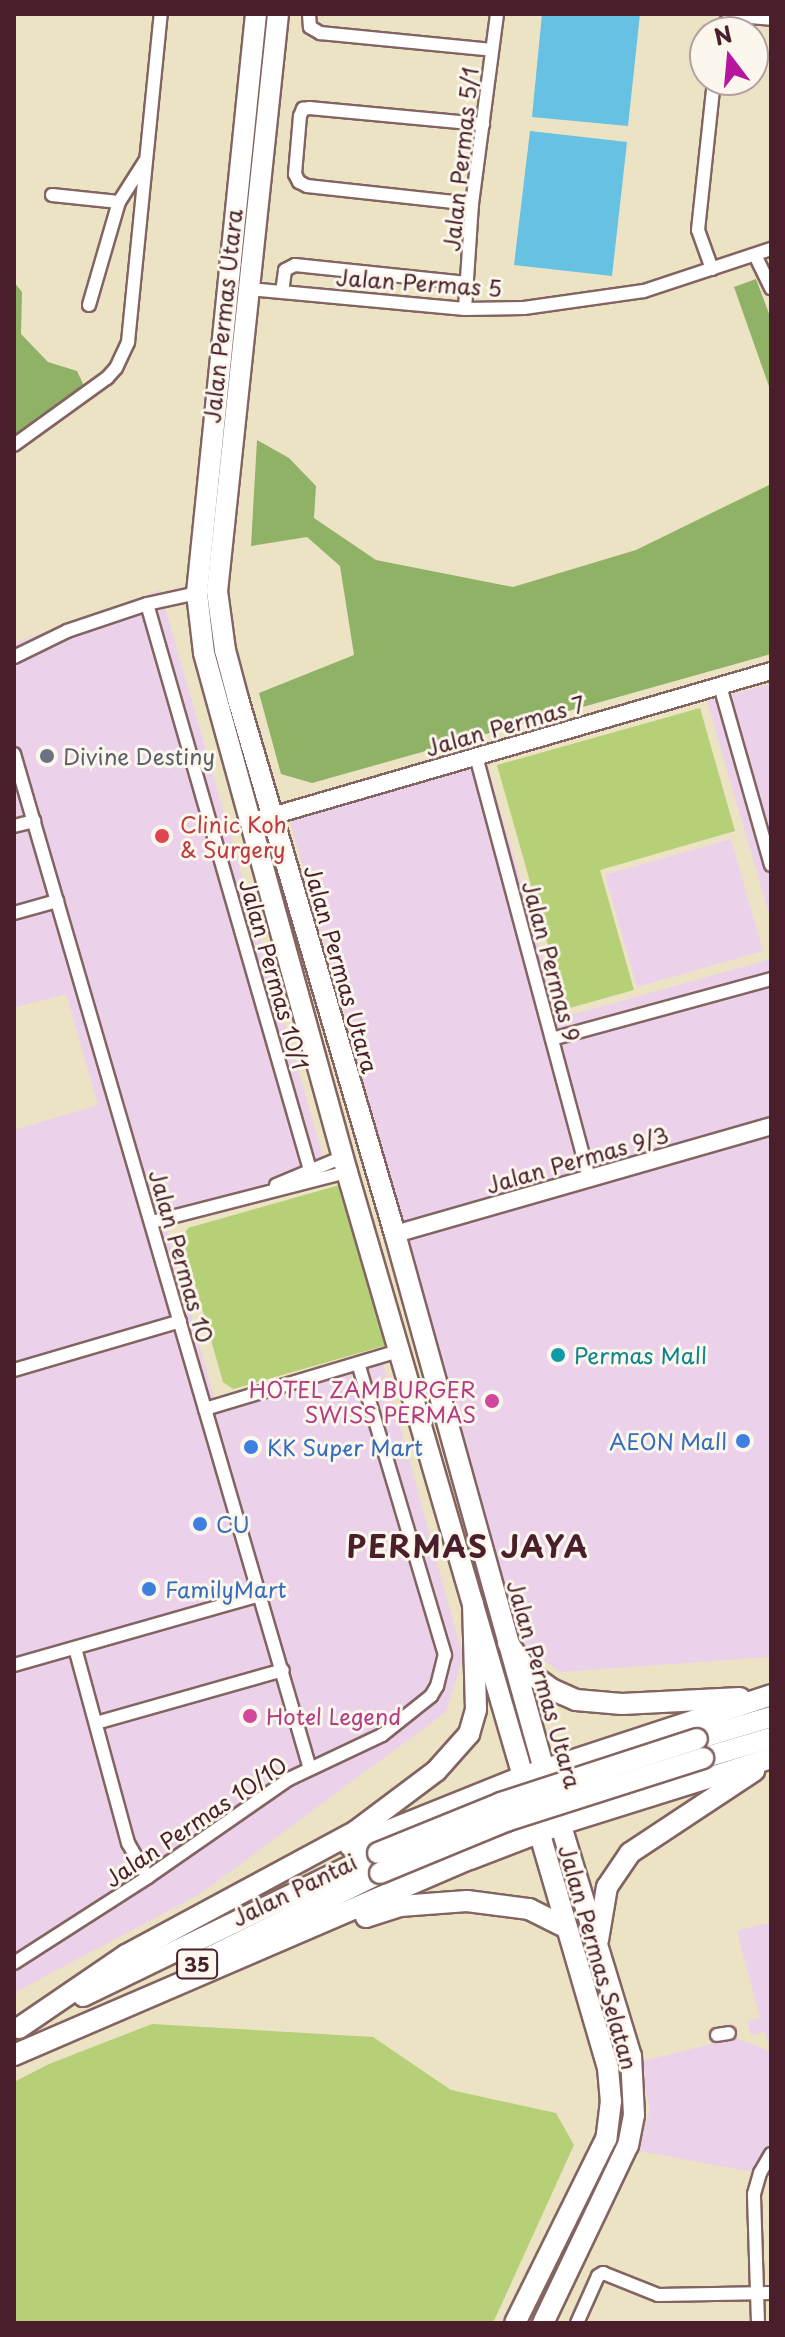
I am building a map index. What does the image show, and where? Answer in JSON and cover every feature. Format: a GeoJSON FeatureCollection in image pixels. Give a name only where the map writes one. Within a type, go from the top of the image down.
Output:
{"type":"FeatureCollection","features":[{"type":"Feature","properties":{"kind":"main road","name":"Jalan Permas Utara"},"geometry":{"type":"LineString","coordinates":[[256,14],[197,593],[204,653],[345,1164],[522,1777]]}},
{"type":"Feature","properties":{"kind":"main road","name":"Jalan Permas Utara"},"geometry":{"type":"LineString","coordinates":[[278,14],[217,591],[225,650],[395,1234],[561,1824]]}},
{"type":"Feature","properties":{"kind":"main road"},"geometry":{"type":"LineString","coordinates":[[300,992],[307,981],[322,983]]}},
{"type":"Feature","properties":{"kind":"main road"},"geometry":{"type":"LineString","coordinates":[[16,2029],[126,1955],[356,1831],[419,1787],[455,1753],[469,1734],[476,1710],[473,1603]]}},
{"type":"Feature","properties":{"kind":"main road"},"geometry":{"type":"LineString","coordinates":[[508,1643],[528,1672],[551,1689],[576,1700],[668,1703],[771,1696]]}},
{"type":"Feature","properties":{"kind":"main road"},"geometry":{"type":"LineString","coordinates":[[246,1889],[522,1777],[771,1696]]}},
{"type":"Feature","properties":{"kind":"main road","name":"35"},"geometry":{"type":"LineString","coordinates":[[379,1863],[506,1821],[700,1748],[771,1717]]}},
{"type":"Feature","properties":{"kind":"main road","name":"35"},"geometry":{"type":"LineString","coordinates":[[700,1748],[771,1738]]}},
{"type":"Feature","properties":{"kind":"main road"},"geometry":{"type":"LineString","coordinates":[[605,1750],[600,1779],[622,1804]]}},
{"type":"Feature","properties":{"kind":"main road"},"geometry":{"type":"LineString","coordinates":[[14,2055],[482,1854],[561,1824],[771,1759]]}},
{"type":"Feature","properties":{"kind":"main road"},"geometry":{"type":"LineString","coordinates":[[598,1940],[607,1887],[630,1853],[771,1759]]}},
{"type":"Feature","properties":{"kind":"main road","name":"Jalan Permas Selatan"},"geometry":{"type":"LineString","coordinates":[[515,2323],[606,2139],[611,2101],[608,2068],[522,1777]]}},
{"type":"Feature","properties":{"kind":"main road"},"geometry":{"type":"LineString","coordinates":[[460,1801],[479,1805],[493,1816],[494,1834],[482,1854]]}},
{"type":"Feature","properties":{"kind":"main road","name":"Jalan Permas Selatan"},"geometry":{"type":"LineString","coordinates":[[543,2323],[628,2145],[634,2115],[631,2056],[561,1824]]}},
{"type":"Feature","properties":{"kind":"main road","name":"Jalan Pantai"},"geometry":{"type":"LineString","coordinates":[[16,2029],[379,1863]]}},
{"type":"Feature","properties":{"kind":"main road","name":"Jalan Pantai"},"geometry":{"type":"LineString","coordinates":[[14,2055],[379,1863]]}},
{"type":"Feature","properties":{"kind":"main road"},"geometry":{"type":"LineString","coordinates":[[283,1942],[400,1906],[467,1901],[529,1909],[567,1928]]}},
{"type":"Feature","properties":{"kind":"street"},"geometry":{"type":"LineString","coordinates":[[14,445],[107,378],[123,354],[130,328],[161,14]]}},
{"type":"Feature","properties":{"kind":"street","name":"Jalan Permas 5/1"},"geometry":{"type":"LineString","coordinates":[[465,309],[472,204],[497,14]]}},
{"type":"Feature","properties":{"kind":"street"},"geometry":{"type":"LineString","coordinates":[[310,20],[320,33],[492,50]]}},
{"type":"Feature","properties":{"kind":"street"},"geometry":{"type":"LineString","coordinates":[[712,96],[698,230],[712,269]]}},
{"type":"Feature","properties":{"kind":"street"},"geometry":{"type":"LineString","coordinates":[[472,204],[299,182],[295,174],[303,109],[483,124]]}},
{"type":"Feature","properties":{"kind":"street"},"geometry":{"type":"LineString","coordinates":[[89,305],[119,202],[146,158]]}},
{"type":"Feature","properties":{"kind":"street"},"geometry":{"type":"LineString","coordinates":[[52,195],[119,202]]}},
{"type":"Feature","properties":{"kind":"street","name":"Jalan Permas 5"},"geometry":{"type":"LineString","coordinates":[[249,289],[465,309],[592,301],[644,291],[771,249]]}},
{"type":"Feature","properties":{"kind":"street"},"geometry":{"type":"LineString","coordinates":[[755,255],[771,288]]}},
{"type":"Feature","properties":{"kind":"street"},"geometry":{"type":"LineString","coordinates":[[282,292],[285,270],[295,265],[467,283]]}},
{"type":"Feature","properties":{"kind":"street"},"geometry":{"type":"LineString","coordinates":[[14,657],[67,631],[147,604],[197,593]]}},
{"type":"Feature","properties":{"kind":"street","name":"Jalan Permas 10/1"},"geometry":{"type":"LineString","coordinates":[[147,604],[310,1170]]}},
{"type":"Feature","properties":{"kind":"street","name":"Jalan Permas 7"},"geometry":{"type":"LineString","coordinates":[[251,822],[771,671]]}},
{"type":"Feature","properties":{"kind":"street"},"geometry":{"type":"LineString","coordinates":[[720,686],[771,865]]}},
{"type":"Feature","properties":{"kind":"street","name":"Jalan Permas 10"},"geometry":{"type":"LineString","coordinates":[[14,754],[310,1769]]}},
{"type":"Feature","properties":{"kind":"street","name":"Jalan Permas 9"},"geometry":{"type":"LineString","coordinates":[[476,756],[589,1177]]}},
{"type":"Feature","properties":{"kind":"street"},"geometry":{"type":"LineString","coordinates":[[14,826],[34,821]]}},
{"type":"Feature","properties":{"kind":"street"},"geometry":{"type":"LineString","coordinates":[[14,913],[57,901]]}},
{"type":"Feature","properties":{"kind":"street"},"geometry":{"type":"LineString","coordinates":[[552,1039],[771,979]]}},
{"type":"Feature","properties":{"kind":"street","name":"Jalan Permas 9/3"},"geometry":{"type":"LineString","coordinates":[[395,1234],[771,1126]]}},
{"type":"Feature","properties":{"kind":"street"},"geometry":{"type":"LineString","coordinates":[[270,1189],[310,1170],[345,1164]]}},
{"type":"Feature","properties":{"kind":"street"},"geometry":{"type":"LineString","coordinates":[[152,1222],[270,1189],[297,1186],[345,1164]]}},
{"type":"Feature","properties":{"kind":"street"},"geometry":{"type":"LineString","coordinates":[[14,1370],[180,1321]]}},
{"type":"Feature","properties":{"kind":"street"},"geometry":{"type":"LineString","coordinates":[[205,1409],[359,1366],[398,1351]]}},
{"type":"Feature","properties":{"kind":"street","name":"Jalan Permas 10/10"},"geometry":{"type":"LineString","coordinates":[[14,1963],[148,1877],[289,1779],[382,1735],[431,1696],[445,1655],[359,1366]]}},
{"type":"Feature","properties":{"kind":"street"},"geometry":{"type":"LineString","coordinates":[[14,1665],[260,1595]]}},
{"type":"Feature","properties":{"kind":"street"},"geometry":{"type":"LineString","coordinates":[[75,1648],[128,1843],[148,1877]]}},
{"type":"Feature","properties":{"kind":"street"},"geometry":{"type":"LineString","coordinates":[[96,1723],[283,1670]]}},
{"type":"Feature","properties":{"kind":"street"},"geometry":{"type":"LineString","coordinates":[[758,2323],[764,2293],[754,2194],[760,2173],[771,2154]]}},
{"type":"Feature","properties":{"kind":"street"},"geometry":{"type":"LineString","coordinates":[[577,2323],[598,2276],[603,2273],[658,2295],[764,2293]]}},
{"type":"Feature","properties":{"kind":"shaded area"},"geometry":{"type":"Polygon","coordinates":[[[160,590],[330,1181],[166,1225],[216,1404],[382,1359],[463,1657],[446,1712],[200,1894],[14,1993],[14,1130],[98,1105],[66,994],[14,1008],[14,643],[160,590]]]}},
{"type":"Feature","properties":{"kind":"shaded area"},"geometry":{"type":"Polygon","coordinates":[[[771,684],[771,921],[707,701],[771,684]]]}},
{"type":"Feature","properties":{"kind":"shaded area"},"geometry":{"type":"Polygon","coordinates":[[[487,763],[560,1018],[771,959],[771,1657],[560,1672],[522,1644],[290,821],[487,763]]]}},
{"type":"Feature","properties":{"kind":"shaded area"},"geometry":{"type":"Polygon","coordinates":[[[731,839],[763,951],[637,987],[605,875],[731,839]]]}},
{"type":"Feature","properties":{"kind":"shaded area"},"geometry":{"type":"Polygon","coordinates":[[[771,1922],[771,2141],[753,2172],[638,2151],[650,2110],[639,2062],[735,2038],[770,2051],[765,2032],[751,2035],[747,2021],[760,2018],[737,1931],[771,1922]]]}},
{"type":"Feature","properties":{"kind":"green space"},"geometry":{"type":"Polygon","coordinates":[[[756,279],[771,319],[771,392],[734,287],[756,279]]]}},
{"type":"Feature","properties":{"kind":"green space"},"geometry":{"type":"Polygon","coordinates":[[[14,282],[22,292],[21,334],[48,362],[77,371],[85,388],[14,439],[14,282]]]}},
{"type":"Feature","properties":{"kind":"green space"},"geometry":{"type":"Polygon","coordinates":[[[257,440],[289,458],[316,486],[314,518],[376,560],[513,587],[636,550],[771,484],[771,654],[312,783],[281,774],[259,693],[354,655],[340,566],[307,537],[251,546],[257,440]]]}},
{"type":"Feature","properties":{"kind":"green space"},"geometry":{"type":"Polygon","coordinates":[[[700,708],[735,831],[600,870],[634,990],[566,1009],[497,765],[700,708]]]}},
{"type":"Feature","properties":{"kind":"green space"},"geometry":{"type":"Polygon","coordinates":[[[343,1184],[391,1339],[387,1345],[233,1389],[223,1382],[182,1238],[188,1228],[343,1184]]]}},
{"type":"Feature","properties":{"kind":"green space"},"geometry":{"type":"Polygon","coordinates":[[[152,2024],[373,2037],[451,2090],[556,2113],[574,2145],[493,2323],[14,2323],[14,2082],[49,2064],[152,2024]]]}},
{"type":"Feature","properties":{"kind":"water"},"geometry":{"type":"Polygon","coordinates":[[[542,14],[640,14],[628,126],[532,117],[542,14]]]}},
{"type":"Feature","properties":{"kind":"water"},"geometry":{"type":"Polygon","coordinates":[[[530,131],[627,142],[612,276],[514,265],[530,131]]]}},
{"type":"Feature","properties":{"kind":"place","name":"Divine Destiny"},"geometry":{"type":"Point","coordinates":[47,756]}},
{"type":"Feature","properties":{"kind":"place","name":"Clinic Koh & Surgery"},"geometry":{"type":"Point","coordinates":[162,836]}},
{"type":"Feature","properties":{"kind":"place","name":"Permas Mall"},"geometry":{"type":"Point","coordinates":[558,1355]}},
{"type":"Feature","properties":{"kind":"place","name":"HOTEL ZAMBURGER SWISS PERMAS"},"geometry":{"type":"Point","coordinates":[492,1401]}},
{"type":"Feature","properties":{"kind":"place","name":"AEON Mall"},"geometry":{"type":"Point","coordinates":[743,1441]}},
{"type":"Feature","properties":{"kind":"place","name":"KK Super Mart"},"geometry":{"type":"Point","coordinates":[251,1447]}},
{"type":"Feature","properties":{"kind":"place","name":"CU"},"geometry":{"type":"Point","coordinates":[200,1524]}},
{"type":"Feature","properties":{"kind":"place","name":"FamilyMart"},"geometry":{"type":"Point","coordinates":[149,1589]}},
{"type":"Feature","properties":{"kind":"place","name":"Hotel Legend"},"geometry":{"type":"Point","coordinates":[250,1716]}},
{"type":"Feature","properties":{"kind":"district","name":"PERMAS JAYA"},"geometry":{"type":"Point","coordinates":[468,1546]}}]}
